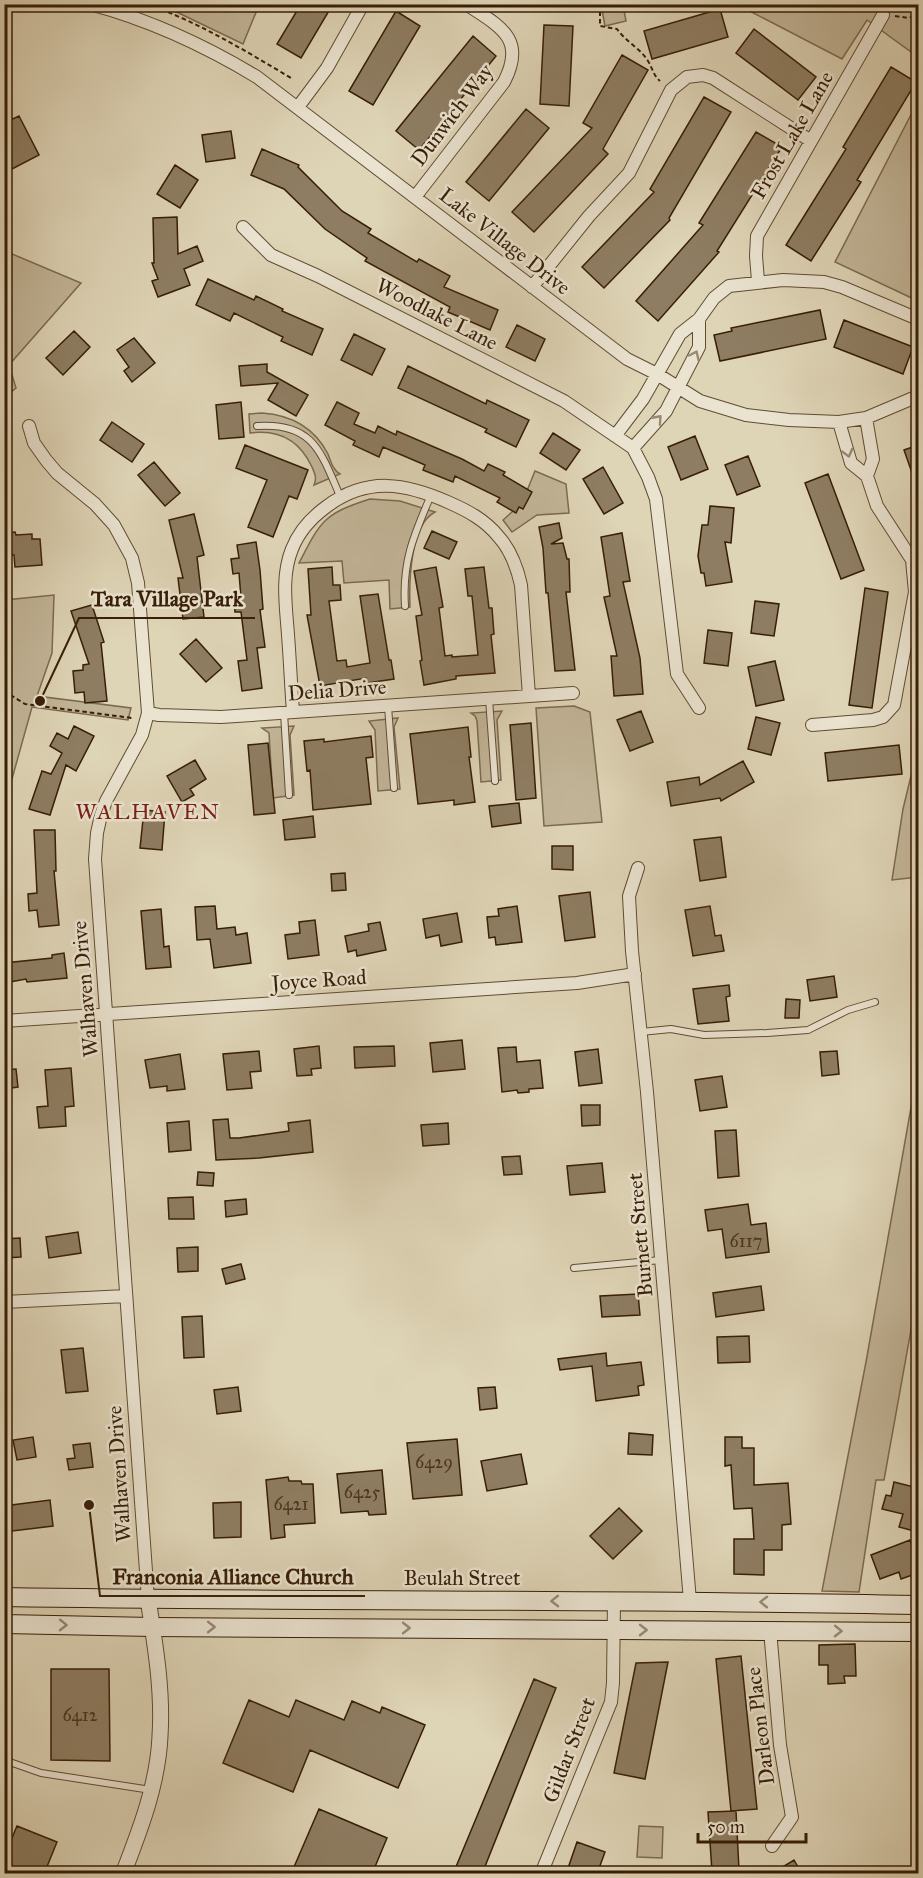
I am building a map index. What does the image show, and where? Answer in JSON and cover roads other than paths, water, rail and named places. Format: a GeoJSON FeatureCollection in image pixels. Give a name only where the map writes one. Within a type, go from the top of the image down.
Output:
{"type":"FeatureCollection","features":[{"type":"Feature","properties":{"kind":"main road","name":"Beulah Street"},"geometry":{"type":"LineString","coordinates":[[4,1597],[516,1602],[690,1600],[918,1605]]}},
{"type":"Feature","properties":{"kind":"main road"},"geometry":{"type":"LineString","coordinates":[[4,1624],[918,1632]]}},
{"type":"Feature","properties":{"kind":"street","name":"Lake Village Drive"},"geometry":{"type":"LineString","coordinates":[[90,4],[147,22],[216,52],[257,77],[627,359],[657,374],[700,401],[746,414],[789,420],[839,422],[866,418],[918,396]]}},
{"type":"Feature","properties":{"kind":"street"},"geometry":{"type":"LineString","coordinates":[[298,107],[327,68],[363,4]]}},
{"type":"Feature","properties":{"kind":"street","name":"Dunwich Way"},"geometry":{"type":"LineString","coordinates":[[416,197],[511,70],[513,49],[506,32],[466,4]]}},
{"type":"Feature","properties":{"kind":"street","name":"Frost Lake Lane"},"geometry":{"type":"LineString","coordinates":[[758,281],[757,236],[883,15]]}},
{"type":"Feature","properties":{"kind":"street"},"geometry":{"type":"LineString","coordinates":[[532,286],[589,216],[629,173],[670,90],[687,77],[702,75],[714,78],[811,141]]}},
{"type":"Feature","properties":{"kind":"street","name":"Woodlake Lane"},"geometry":{"type":"LineString","coordinates":[[243,227],[271,255],[318,276],[564,401],[633,448],[648,477],[656,500],[677,674],[699,708]]}},
{"type":"Feature","properties":{"kind":"street"},"geometry":{"type":"LineString","coordinates":[[615,436],[643,399],[680,334],[699,319],[714,298],[729,286],[758,281],[824,282],[842,287],[918,319]]}},
{"type":"Feature","properties":{"kind":"street"},"geometry":{"type":"LineString","coordinates":[[633,448],[666,411],[679,387],[699,347],[699,319]]}},
{"type":"Feature","properties":{"kind":"street"},"geometry":{"type":"LineString","coordinates":[[866,418],[873,459],[867,476]]}},
{"type":"Feature","properties":{"kind":"street"},"geometry":{"type":"LineString","coordinates":[[812,725],[873,720],[883,717],[894,705],[915,592],[915,560],[877,506],[867,476],[851,463],[839,422]]}},
{"type":"Feature","properties":{"kind":"street","name":"Walhaven Drive"},"geometry":{"type":"LineString","coordinates":[[29,426],[34,442],[46,460],[57,473],[104,513],[122,536],[132,558],[138,583],[147,717],[142,735],[106,801],[97,833],[95,859],[148,1599]]}},
{"type":"Feature","properties":{"kind":"street"},"geometry":{"type":"LineString","coordinates":[[289,712],[285,586],[288,560],[304,527],[314,515],[340,496],[380,485],[399,486],[431,494],[481,519],[498,535],[511,554],[521,585],[529,696]]}},
{"type":"Feature","properties":{"kind":"street","name":"Delia Drive"},"geometry":{"type":"LineString","coordinates":[[147,717],[159,715],[221,717],[573,693]]}},
{"type":"Feature","properties":{"kind":"street","name":"Burnett Street"},"geometry":{"type":"LineString","coordinates":[[638,868],[629,896],[690,1600]]}},
{"type":"Feature","properties":{"kind":"street","name":"Joyce Road"},"geometry":{"type":"LineString","coordinates":[[4,1021],[577,983],[635,974]]}},
{"type":"Feature","properties":{"kind":"street"},"geometry":{"type":"LineString","coordinates":[[4,1302],[126,1296]]}},
{"type":"Feature","properties":{"kind":"street"},"geometry":{"type":"LineString","coordinates":[[123,1874],[152,1790],[160,1738],[161,1708],[148,1599]]}},
{"type":"Feature","properties":{"kind":"street","name":"Gildar Street"},"geometry":{"type":"LineString","coordinates":[[542,1874],[610,1702],[613,1683],[614,1600]]}},
{"type":"Feature","properties":{"kind":"street","name":"Darleon Place"},"geometry":{"type":"LineString","coordinates":[[770,1630],[780,1744],[792,1817],[772,1846]]}},
{"type":"Feature","properties":{"kind":"lane"},"geometry":{"type":"LineString","coordinates":[[257,426],[277,424],[293,429],[306,437],[315,445],[323,458],[340,496]]}},
{"type":"Feature","properties":{"kind":"lane"},"geometry":{"type":"LineString","coordinates":[[405,606],[403,582],[407,557],[431,494]]}},
{"type":"Feature","properties":{"kind":"lane"},"geometry":{"type":"LineString","coordinates":[[489,699],[495,781]]}},
{"type":"Feature","properties":{"kind":"lane"},"geometry":{"type":"LineString","coordinates":[[388,706],[394,788]]}},
{"type":"Feature","properties":{"kind":"lane"},"geometry":{"type":"LineString","coordinates":[[289,712],[289,795]]}},
{"type":"Feature","properties":{"kind":"lane"},"geometry":{"type":"LineString","coordinates":[[641,1032],[671,1029],[704,1035],[767,1034],[807,1030],[848,1010],[875,1002]]}},
{"type":"Feature","properties":{"kind":"lane"},"geometry":{"type":"LineString","coordinates":[[574,1268],[662,1260]]}},
{"type":"Feature","properties":{"kind":"lane"},"geometry":{"type":"LineString","coordinates":[[4,1760],[41,1773],[152,1790]]}},
{"type":"Feature","properties":{"kind":"place","name":"Tara Village Park"},"geometry":{"type":"Point","coordinates":[40,701]}},
{"type":"Feature","properties":{"kind":"place","name":"Franconia Alliance Church"},"geometry":{"type":"Point","coordinates":[89,1505]}},
{"type":"Feature","properties":{"kind":"district","name":"WALHAVEN"},"geometry":{"type":"Point","coordinates":[148,811]}}]}
